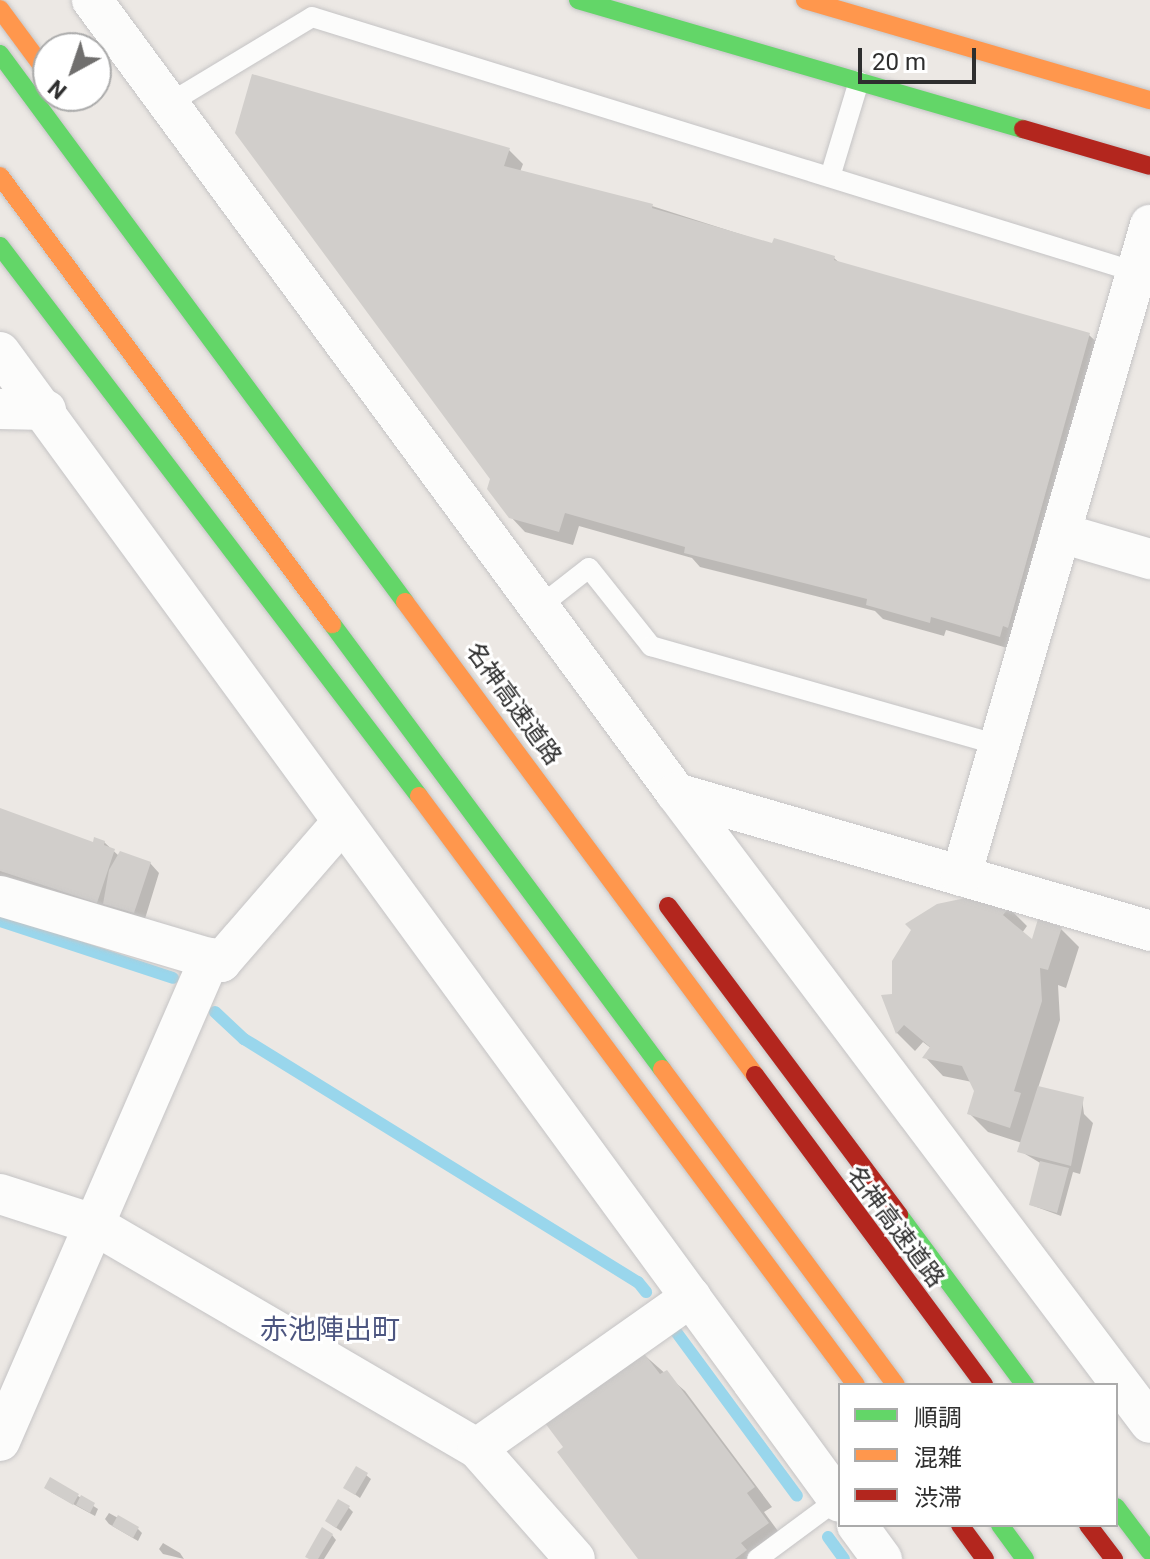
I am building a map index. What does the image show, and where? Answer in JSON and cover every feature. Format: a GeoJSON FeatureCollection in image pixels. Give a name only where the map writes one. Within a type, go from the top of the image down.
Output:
{"type":"FeatureCollection","features":[{"type":"Feature","properties":{"kind":"main road"},"geometry":{"type":"LineString","coordinates":[[578,0],[1150,166]]}},
{"type":"Feature","properties":{"kind":"main road"},"geometry":{"type":"LineString","coordinates":[[805,0],[1150,100]]}},
{"type":"Feature","properties":{"kind":"main road"},"geometry":{"type":"LineString","coordinates":[[0,9],[32,52]]}},
{"type":"Feature","properties":{"kind":"main road","name":"名神高速道路"},"geometry":{"type":"LineString","coordinates":[[0,54],[983,1383]]}},
{"type":"Feature","properties":{"kind":"main road"},"geometry":{"type":"LineString","coordinates":[[0,176],[895,1383]]}},
{"type":"Feature","properties":{"kind":"main road"},"geometry":{"type":"LineString","coordinates":[[0,246],[295,630],[855,1383]]}},
{"type":"Feature","properties":{"kind":"main road"},"geometry":{"type":"LineString","coordinates":[[654,887],[1024,1383]]}},
{"type":"Feature","properties":{"kind":"main road"},"geometry":{"type":"LineString","coordinates":[[1118,1510],[1150,1552]]}},
{"type":"Feature","properties":{"kind":"main road"},"geometry":{"type":"LineString","coordinates":[[961,1527],[985,1559]]}},
{"type":"Feature","properties":{"kind":"main road"},"geometry":{"type":"LineString","coordinates":[[1001,1527],[1025,1559]]}},
{"type":"Feature","properties":{"kind":"main road"},"geometry":{"type":"LineString","coordinates":[[1090,1527],[1114,1559]]}},
{"type":"Feature","properties":{"kind":"street"},"geometry":{"type":"LineString","coordinates":[[92,0],[676,793],[1150,1423]]}},
{"type":"Feature","properties":{"kind":"street"},"geometry":{"type":"LineString","coordinates":[[961,876],[1150,225]]}},
{"type":"Feature","properties":{"kind":"street"},"geometry":{"type":"LineString","coordinates":[[0,352],[46,410],[838,1499]]}},
{"type":"Feature","properties":{"kind":"street"},"geometry":{"type":"LineString","coordinates":[[0,409],[46,410]]}},
{"type":"Feature","properties":{"kind":"street"},"geometry":{"type":"LineString","coordinates":[[1061,533],[1150,559]]}},
{"type":"Feature","properties":{"kind":"street"},"geometry":{"type":"LineString","coordinates":[[676,793],[1150,931]]}},
{"type":"Feature","properties":{"kind":"street"},"geometry":{"type":"LineString","coordinates":[[0,896],[221,962],[343,821]]}},
{"type":"Feature","properties":{"kind":"street"},"geometry":{"type":"LineString","coordinates":[[0,1441],[210,958]]}},
{"type":"Feature","properties":{"kind":"street"},"geometry":{"type":"LineString","coordinates":[[0,1194],[93,1224],[477,1448],[575,1559]]}},
{"type":"Feature","properties":{"kind":"street"},"geometry":{"type":"LineString","coordinates":[[477,1448],[691,1297]]}},
{"type":"Feature","properties":{"kind":"street"},"geometry":{"type":"LineString","coordinates":[[858,1527],[882,1559]]}},
{"type":"Feature","properties":{"kind":"lane"},"geometry":{"type":"LineString","coordinates":[[168,104],[312,17],[1136,272]]}},
{"type":"Feature","properties":{"kind":"lane"},"geometry":{"type":"LineString","coordinates":[[830,177],[859,81]]}},
{"type":"Feature","properties":{"kind":"lane"},"geometry":{"type":"LineString","coordinates":[[539,607],[589,568],[651,646],[999,745]]}},
{"type":"Feature","properties":{"kind":"lane"},"geometry":{"type":"LineString","coordinates":[[757,1559],[838,1513]]}},
{"type":"Feature","properties":{"kind":"building"},"geometry":{"type":"Polygon","coordinates":[[[252,74],[510,148],[504,166],[653,204],[652,208],[772,243],[774,238],[835,256],[834,260],[1090,333],[1008,628],[1003,626],[1000,637],[931,617],[930,623],[866,605],[867,599],[684,553],[685,547],[565,513],[559,532],[509,518],[487,489],[490,479],[235,133],[252,74]]]}},
{"type":"Feature","properties":{"kind":"building"},"geometry":{"type":"Polygon","coordinates":[[[0,808],[93,842],[94,837],[115,849],[97,903],[0,871],[0,808]]]}},
{"type":"Feature","properties":{"kind":"building"},"geometry":{"type":"Polygon","coordinates":[[[120,851],[151,862],[134,913],[103,904],[109,870],[120,851]]]}},
{"type":"Feature","properties":{"kind":"building"},"geometry":{"type":"Polygon","coordinates":[[[970,897],[1010,907],[1003,915],[1032,939],[1038,919],[1062,927],[1048,970],[1040,968],[1042,1001],[1014,1091],[1021,1093],[1010,1128],[967,1114],[974,1091],[962,1066],[922,1058],[930,1047],[904,1025],[896,1034],[881,995],[892,994],[892,961],[911,930],[905,924],[937,904],[970,897]]]}},
{"type":"Feature","properties":{"kind":"building"},"geometry":{"type":"Polygon","coordinates":[[[1038,1086],[1084,1097],[1071,1166],[1017,1152],[1038,1086]]]}},
{"type":"Feature","properties":{"kind":"building"},"geometry":{"type":"Polygon","coordinates":[[[1040,1161],[1069,1168],[1057,1213],[1029,1205],[1040,1161]]]}},
{"type":"Feature","properties":{"kind":"building"},"geometry":{"type":"Polygon","coordinates":[[[642,1351],[660,1374],[667,1370],[755,1487],[747,1493],[769,1523],[741,1543],[747,1550],[735,1559],[638,1559],[557,1452],[563,1447],[545,1423],[642,1351]]]}},
{"type":"Feature","properties":{"kind":"building"},"geometry":{"type":"Polygon","coordinates":[[[356,1466],[368,1473],[355,1495],[343,1488],[356,1466]]]}},
{"type":"Feature","properties":{"kind":"building"},"geometry":{"type":"Polygon","coordinates":[[[50,1477],[79,1494],[73,1505],[44,1488],[50,1477]]]}},
{"type":"Feature","properties":{"kind":"building"},"geometry":{"type":"Polygon","coordinates":[[[81,1495],[95,1503],[90,1513],[76,1505],[81,1495]]]}},
{"type":"Feature","properties":{"kind":"building"},"geometry":{"type":"Polygon","coordinates":[[[338,1499],[350,1506],[336,1528],[325,1521],[338,1499]]]}},
{"type":"Feature","properties":{"kind":"building"},"geometry":{"type":"Polygon","coordinates":[[[118,1515],[139,1527],[133,1538],[112,1526],[118,1515]]]}},
{"type":"Feature","properties":{"kind":"building"},"geometry":{"type":"Polygon","coordinates":[[[322,1527],[333,1534],[318,1559],[309,1559],[305,1557],[322,1527]]]}},
{"type":"Feature","properties":{"kind":"waterway"},"geometry":{"type":"LineString","coordinates":[[0,921],[173,978]]}},
{"type":"Feature","properties":{"kind":"waterway"},"geometry":{"type":"LineString","coordinates":[[215,1012],[244,1039],[638,1282],[646,1292]]}},
{"type":"Feature","properties":{"kind":"waterway"},"geometry":{"type":"LineString","coordinates":[[674,1329],[797,1496]]}},
{"type":"Feature","properties":{"kind":"waterway"},"geometry":{"type":"LineString","coordinates":[[828,1537],[844,1559]]}},
{"type":"Feature","properties":{"kind":"traffic: fast"},"geometry":{"type":"LineString","coordinates":[[578,0],[1023,129]]}},
{"type":"Feature","properties":{"kind":"traffic: fast"},"geometry":{"type":"LineString","coordinates":[[0,54],[405,602]]}},
{"type":"Feature","properties":{"kind":"traffic: fast"},"geometry":{"type":"LineString","coordinates":[[0,246],[419,796]]}},
{"type":"Feature","properties":{"kind":"traffic: fast"},"geometry":{"type":"LineString","coordinates":[[332,624],[662,1069]]}},
{"type":"Feature","properties":{"kind":"traffic: fast"},"geometry":{"type":"LineString","coordinates":[[899,1215],[1024,1383]]}},
{"type":"Feature","properties":{"kind":"traffic: fast"},"geometry":{"type":"LineString","coordinates":[[1118,1510],[1150,1552]]}},
{"type":"Feature","properties":{"kind":"traffic: fast"},"geometry":{"type":"LineString","coordinates":[[1001,1527],[1025,1559]]}},
{"type":"Feature","properties":{"kind":"traffic: slow"},"geometry":{"type":"LineString","coordinates":[[805,0],[1150,100]]}},
{"type":"Feature","properties":{"kind":"traffic: slow"},"geometry":{"type":"LineString","coordinates":[[0,9],[32,52]]}},
{"type":"Feature","properties":{"kind":"traffic: slow"},"geometry":{"type":"LineString","coordinates":[[0,176],[332,624]]}},
{"type":"Feature","properties":{"kind":"traffic: slow"},"geometry":{"type":"LineString","coordinates":[[405,602],[755,1075]]}},
{"type":"Feature","properties":{"kind":"traffic: slow"},"geometry":{"type":"LineString","coordinates":[[419,796],[855,1383]]}},
{"type":"Feature","properties":{"kind":"traffic: slow"},"geometry":{"type":"LineString","coordinates":[[662,1069],[895,1383]]}},
{"type":"Feature","properties":{"kind":"traffic: jam"},"geometry":{"type":"LineString","coordinates":[[1023,129],[1150,166]]}},
{"type":"Feature","properties":{"kind":"traffic: jam"},"geometry":{"type":"LineString","coordinates":[[668,906],[899,1215]]}},
{"type":"Feature","properties":{"kind":"traffic: jam"},"geometry":{"type":"LineString","coordinates":[[755,1075],[983,1383]]}},
{"type":"Feature","properties":{"kind":"traffic: jam"},"geometry":{"type":"LineString","coordinates":[[961,1527],[985,1559]]}},
{"type":"Feature","properties":{"kind":"traffic: jam"},"geometry":{"type":"LineString","coordinates":[[1090,1527],[1114,1559]]}},
{"type":"Feature","properties":{"kind":"district","name":"赤池陣出町"},"geometry":{"type":"Point","coordinates":[330,1330]}}]}
